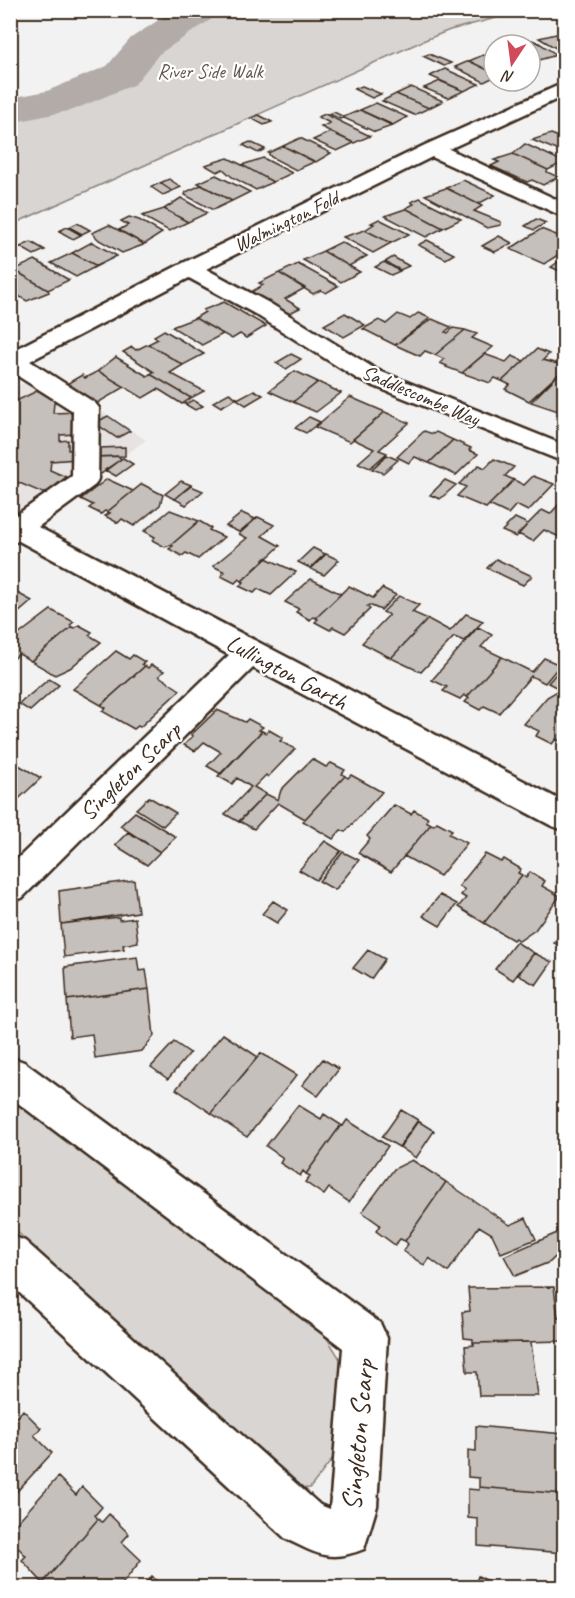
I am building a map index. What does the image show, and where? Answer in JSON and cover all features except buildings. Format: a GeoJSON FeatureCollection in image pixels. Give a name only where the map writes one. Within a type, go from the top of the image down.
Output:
{"type":"FeatureCollection","features":[{"type":"Feature","properties":{"kind":"street","name":"Walmington Fold"},"geometry":{"type":"LineString","coordinates":[[11,362],[189,269],[432,149],[564,89]]}},
{"type":"Feature","properties":{"kind":"street"},"geometry":{"type":"LineString","coordinates":[[432,149],[564,211]]}},
{"type":"Feature","properties":{"kind":"street","name":"Saddlescombe Way"},"geometry":{"type":"LineString","coordinates":[[189,269],[263,309],[368,375],[564,454]]}},
{"type":"Feature","properties":{"kind":"street"},"geometry":{"type":"LineString","coordinates":[[11,362],[86,408],[85,479],[13,529]]}},
{"type":"Feature","properties":{"kind":"street","name":"Lullington Garth"},"geometry":{"type":"LineString","coordinates":[[13,529],[564,817]]}},
{"type":"Feature","properties":{"kind":"street","name":"Singleton Scarp"},"geometry":{"type":"LineString","coordinates":[[10,888],[250,653]]}},
{"type":"Feature","properties":{"kind":"street","name":"Singleton Scarp"},"geometry":{"type":"LineString","coordinates":[[10,1074],[365,1338],[354,1506],[347,1532],[327,1533],[303,1522],[10,1255]]}},
{"type":"Feature","properties":{"kind":"shaded area"},"geometry":{"type":"Polygon","coordinates":[[[42,373],[146,440],[11,539],[11,390],[42,373]]]}},
{"type":"Feature","properties":{"kind":"green space","name":"River Side Walk"},"geometry":{"type":"Polygon","coordinates":[[[193,11],[523,11],[450,30],[425,40],[11,225],[11,106],[35,102],[113,72],[143,40],[193,11]]]}},
{"type":"Feature","properties":{"kind":"green space"},"geometry":{"type":"Polygon","coordinates":[[[10,1093],[327,1338],[342,1362],[347,1393],[341,1448],[310,1488],[298,1489],[286,1485],[11,1226],[10,1093]]]}},
{"type":"Feature","properties":{"kind":"waterway"},"geometry":{"type":"LineString","coordinates":[[10,111],[58,101],[121,75],[145,46],[200,10]]}}]}
